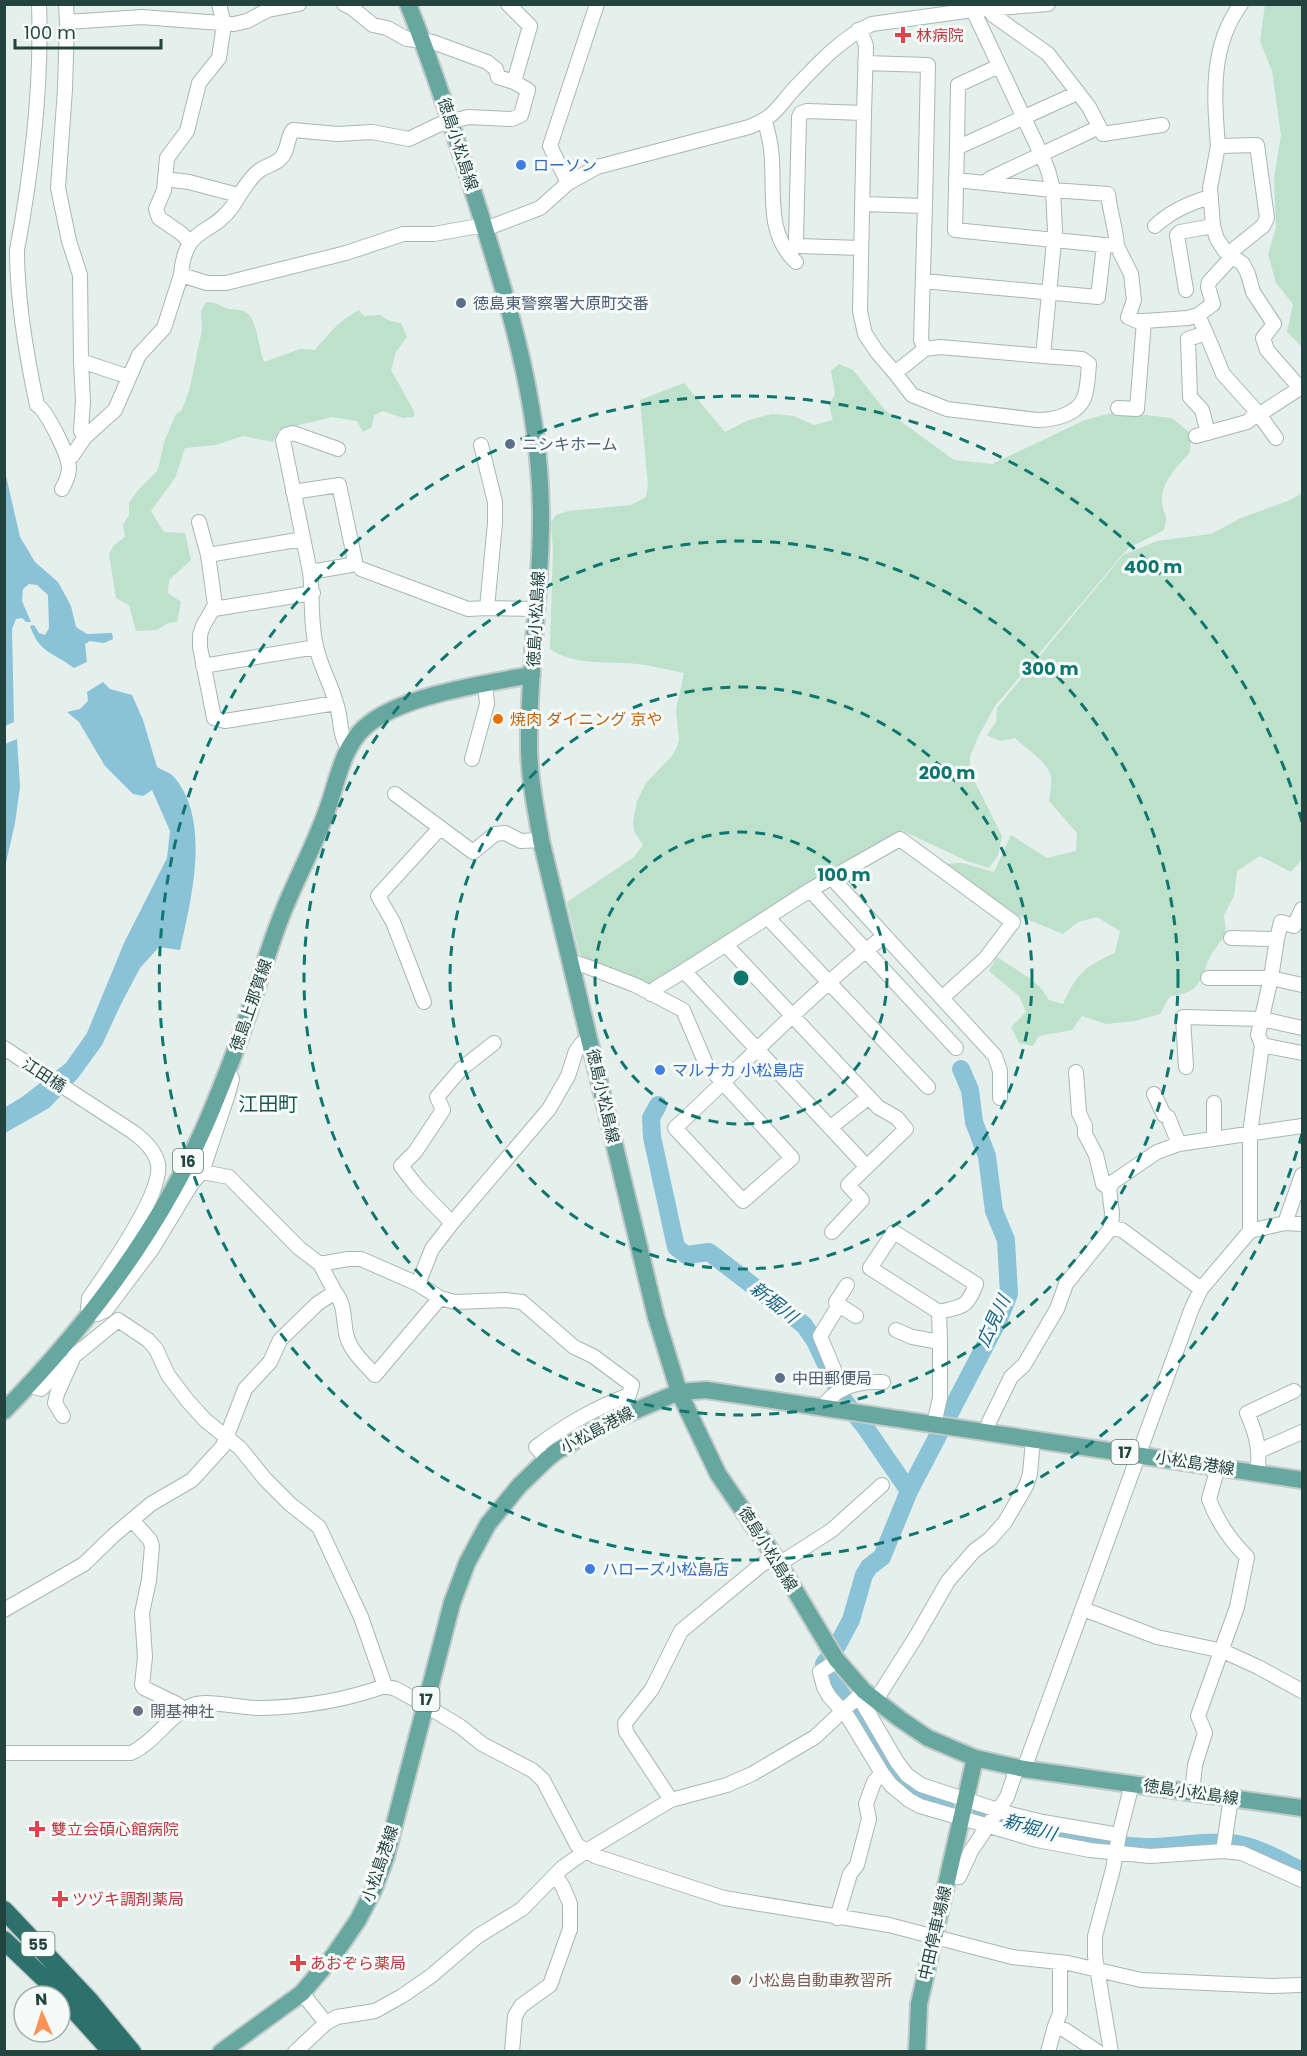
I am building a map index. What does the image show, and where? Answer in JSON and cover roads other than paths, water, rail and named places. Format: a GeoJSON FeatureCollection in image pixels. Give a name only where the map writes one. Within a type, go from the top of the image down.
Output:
{"type":"FeatureCollection","features":[{"type":"Feature","properties":{"kind":"highway","name":"55"},"geometry":{"type":"LineString","coordinates":[[4,1910],[71,1980],[81,2004],[112,2052]]}},
{"type":"Feature","properties":{"kind":"highway","name":"55"},"geometry":{"type":"LineString","coordinates":[[4,1940],[53,1987],[81,2004],[132,2052]]}},
{"type":"Feature","properties":{"kind":"main road","name":"徳島小松島線"},"geometry":{"type":"LineString","coordinates":[[408,4],[451,121],[508,302],[521,353],[532,412],[539,470],[541,530],[529,748],[541,840],[656,1317],[680,1392],[718,1474],[777,1561],[825,1644],[830,1666],[857,1702],[928,1738],[975,1758],[1021,1769],[1302,1808]]}},
{"type":"Feature","properties":{"kind":"main road","name":"徳島上那賀線"},"geometry":{"type":"LineString","coordinates":[[4,1411],[87,1318],[116,1279],[169,1196],[193,1150],[243,1030],[281,917],[327,812],[349,748],[364,728],[391,710],[485,684],[532,675]]}},
{"type":"Feature","properties":{"kind":"main road","name":"小松島港線"},"geometry":{"type":"LineString","coordinates":[[221,2052],[302,1994],[358,1920],[374,1889],[386,1857],[452,1603],[467,1563],[488,1524],[520,1485],[557,1451],[604,1424],[680,1392],[706,1390],[1302,1480]]}},
{"type":"Feature","properties":{"kind":"main road","name":"中田停車場線"},"geometry":{"type":"LineString","coordinates":[[917,2052],[919,2004],[975,1758]]}},
{"type":"Feature","properties":{"kind":"street"},"geometry":{"type":"LineString","coordinates":[[39,4],[38,81],[32,149],[17,250],[17,266],[25,340],[36,405],[40,406],[68,459],[68,478],[62,489]]}},
{"type":"Feature","properties":{"kind":"street"},"geometry":{"type":"LineString","coordinates":[[190,242],[159,218],[156,210],[164,190],[167,158],[187,131],[199,83],[219,58],[224,24],[219,4]]}},
{"type":"Feature","properties":{"kind":"street"},"geometry":{"type":"LineString","coordinates":[[68,459],[85,437],[115,410],[139,355],[164,328],[181,275],[184,255],[190,242],[231,208],[238,195],[260,170],[279,160],[286,151],[293,130],[338,134],[372,132],[409,139],[451,121],[476,116],[512,119],[521,115],[528,90],[498,77],[496,69],[487,62],[433,42],[407,39],[387,28],[373,25],[344,4]]}},
{"type":"Feature","properties":{"kind":"street"},"geometry":{"type":"LineString","coordinates":[[508,4],[531,26],[514,82]]}},
{"type":"Feature","properties":{"kind":"street"},"geometry":{"type":"LineString","coordinates":[[568,183],[550,146],[597,4]]}},
{"type":"Feature","properties":{"kind":"street"},"geometry":{"type":"LineString","coordinates":[[181,275],[207,283],[226,283],[346,253],[403,234],[434,234],[484,227],[540,208],[568,183],[597,167],[765,121],[777,111],[816,67],[858,30],[872,24],[968,7],[990,9],[1048,4]]}},
{"type":"Feature","properties":{"kind":"street"},"geometry":{"type":"LineString","coordinates":[[1206,333],[1188,339],[1190,397],[1202,410],[1202,434],[1248,422],[1258,413],[1300,388],[1267,350],[1263,338],[1274,324],[1253,292],[1243,264],[1219,245],[1213,226],[1210,197],[1218,146],[1214,94],[1217,62],[1228,22],[1241,4]]}},
{"type":"Feature","properties":{"kind":"street"},"geometry":{"type":"LineString","coordinates":[[85,437],[81,431],[83,401],[80,275],[69,241],[58,188],[66,89],[65,12],[224,24],[247,21],[268,10],[297,5]]}},
{"type":"Feature","properties":{"kind":"street"},"geometry":{"type":"LineString","coordinates":[[968,7],[1041,154],[1053,190],[1053,239],[1043,356]]}},
{"type":"Feature","properties":{"kind":"street"},"geometry":{"type":"LineString","coordinates":[[990,9],[993,15],[1048,54],[1089,106],[1103,135],[1162,125]]}},
{"type":"Feature","properties":{"kind":"street"},"geometry":{"type":"LineString","coordinates":[[858,30],[864,40],[865,63],[860,311],[865,334],[877,352],[912,395],[947,409],[1050,420],[1063,416],[1077,407],[1084,399],[1089,363],[1082,360],[940,347],[925,349],[895,373]]}},
{"type":"Feature","properties":{"kind":"street"},"geometry":{"type":"LineString","coordinates":[[865,63],[928,65],[921,340],[925,349]]}},
{"type":"Feature","properties":{"kind":"street"},"geometry":{"type":"LineString","coordinates":[[999,66],[958,85],[955,230],[1110,246],[1131,274],[1134,300],[1128,317],[1137,321],[1170,320],[1198,315],[1214,304],[1208,287],[1209,282],[1230,255],[1263,226],[1267,218],[1257,145],[1218,146]]}},
{"type":"Feature","properties":{"kind":"street"},"geometry":{"type":"LineString","coordinates":[[957,146],[1073,94]]}},
{"type":"Feature","properties":{"kind":"street"},"geometry":{"type":"LineString","coordinates":[[861,248],[798,246],[796,218],[799,117],[801,113],[807,111],[864,113]]}},
{"type":"Feature","properties":{"kind":"street"},"geometry":{"type":"LineString","coordinates":[[765,121],[771,148],[771,189],[780,242],[796,262]]}},
{"type":"Feature","properties":{"kind":"street"},"geometry":{"type":"LineString","coordinates":[[985,183],[991,178],[1091,131]]}},
{"type":"Feature","properties":{"kind":"street"},"geometry":{"type":"LineString","coordinates":[[165,179],[189,182],[238,195]]}},
{"type":"Feature","properties":{"kind":"street"},"geometry":{"type":"LineString","coordinates":[[923,280],[1098,297],[1110,246],[1116,231],[1112,222],[1108,194],[956,180]]}},
{"type":"Feature","properties":{"kind":"street"},"geometry":{"type":"LineString","coordinates":[[1155,226],[1167,214],[1210,197]]}},
{"type":"Feature","properties":{"kind":"street"},"geometry":{"type":"LineString","coordinates":[[862,204],[925,206]]}},
{"type":"Feature","properties":{"kind":"street"},"geometry":{"type":"LineString","coordinates":[[1186,290],[1177,235],[1180,232],[1213,226]]}},
{"type":"Feature","properties":{"kind":"street"},"geometry":{"type":"LineString","coordinates":[[1198,315],[1223,374],[1258,413],[1276,438]]}},
{"type":"Feature","properties":{"kind":"street"},"geometry":{"type":"LineString","coordinates":[[1118,408],[1137,410],[1144,321]]}},
{"type":"Feature","properties":{"kind":"street"},"geometry":{"type":"LineString","coordinates":[[81,361],[129,377]]}},
{"type":"Feature","properties":{"kind":"street"},"geometry":{"type":"LineString","coordinates":[[338,449],[293,433],[286,435],[283,440],[310,572],[316,647],[336,703],[341,722],[341,736],[349,748]]}},
{"type":"Feature","properties":{"kind":"street"},"geometry":{"type":"LineString","coordinates":[[481,445],[495,502],[487,608]]}},
{"type":"Feature","properties":{"kind":"street"},"geometry":{"type":"LineString","coordinates":[[292,492],[339,485],[355,561],[351,565],[310,572]]}},
{"type":"Feature","properties":{"kind":"street"},"geometry":{"type":"LineString","coordinates":[[199,522],[216,600],[214,609],[208,615],[200,635],[203,666],[214,718],[225,721],[336,703]]}},
{"type":"Feature","properties":{"kind":"street"},"geometry":{"type":"LineString","coordinates":[[208,555],[303,540]]}},
{"type":"Feature","properties":{"kind":"street"},"geometry":{"type":"LineString","coordinates":[[361,569],[468,609],[536,609]]}},
{"type":"Feature","properties":{"kind":"street"},"geometry":{"type":"LineString","coordinates":[[214,609],[313,594]]}},
{"type":"Feature","properties":{"kind":"street"},"geometry":{"type":"LineString","coordinates":[[203,666],[316,647]]}},
{"type":"Feature","properties":{"kind":"street"},"geometry":{"type":"LineString","coordinates":[[472,759],[487,704],[485,684]]}},
{"type":"Feature","properties":{"kind":"street"},"geometry":{"type":"LineString","coordinates":[[395,795],[474,852],[495,834],[505,833],[521,841],[541,840]]}},
{"type":"Feature","properties":{"kind":"street"},"geometry":{"type":"LineString","coordinates":[[424,1002],[393,922],[378,896],[440,828]]}},
{"type":"Feature","properties":{"kind":"street"},"geometry":{"type":"LineString","coordinates":[[651,994],[656,988],[810,890],[900,838],[1013,922],[985,959],[943,998]]}},
{"type":"Feature","properties":{"kind":"street"},"geometry":{"type":"LineString","coordinates":[[832,878],[995,1056],[1000,1071],[1000,1098]]}},
{"type":"Feature","properties":{"kind":"street"},"geometry":{"type":"LineString","coordinates":[[810,890],[956,1048]]}},
{"type":"Feature","properties":{"kind":"street"},"geometry":{"type":"LineString","coordinates":[[1250,1231],[1250,1133],[1262,1045],[1258,1035],[1281,922],[1294,926],[1302,909]]}},
{"type":"Feature","properties":{"kind":"street"},"geometry":{"type":"LineString","coordinates":[[768,918],[927,1087]]}},
{"type":"Feature","properties":{"kind":"street"},"geometry":{"type":"LineString","coordinates":[[571,962],[583,964],[683,1010],[706,1065],[723,1083],[792,1158],[743,1201],[675,1128],[723,1083],[759,1050],[794,1016],[884,936]]}},
{"type":"Feature","properties":{"kind":"street"},"geometry":{"type":"LineString","coordinates":[[1231,938],[1277,939]]}},
{"type":"Feature","properties":{"kind":"street"},"geometry":{"type":"LineString","coordinates":[[726,945],[868,1097],[878,1107],[897,1118],[906,1129],[848,1185],[862,1200],[832,1232]]}},
{"type":"Feature","properties":{"kind":"street"},"geometry":{"type":"LineString","coordinates":[[684,971],[867,1167]]}},
{"type":"Feature","properties":{"kind":"street"},"geometry":{"type":"LineString","coordinates":[[1208,978],[1271,978],[1302,985]]}},
{"type":"Feature","properties":{"kind":"street"},"geometry":{"type":"LineString","coordinates":[[1186,1067],[1183,1017],[1262,1019],[1302,1028]]}},
{"type":"Feature","properties":{"kind":"street"},"geometry":{"type":"LineString","coordinates":[[418,1284],[432,1250],[452,1223],[549,1109],[568,1076],[576,1051],[582,1043],[590,1039]]}},
{"type":"Feature","properties":{"kind":"street"},"geometry":{"type":"LineString","coordinates":[[452,1223],[418,1188],[401,1166],[415,1152],[443,1110],[437,1097],[461,1069],[494,1043]]}},
{"type":"Feature","properties":{"kind":"street"},"geometry":{"type":"LineString","coordinates":[[1262,1045],[1302,1053]]}},
{"type":"Feature","properties":{"kind":"street","name":"江田橋"},"geometry":{"type":"LineString","coordinates":[[4,1048],[143,1140],[158,1164],[158,1175],[153,1192],[133,1232],[89,1298],[88,1332],[74,1356]]}},
{"type":"Feature","properties":{"kind":"street"},"geometry":{"type":"LineString","coordinates":[[87,1318],[106,1310],[120,1294],[152,1249],[192,1183],[202,1172],[232,1079],[227,1070]]}},
{"type":"Feature","properties":{"kind":"street"},"geometry":{"type":"LineString","coordinates":[[1076,1072],[1079,1113],[1085,1126],[1085,1134],[1096,1155],[1103,1184],[1109,1188]]}},
{"type":"Feature","properties":{"kind":"street"},"geometry":{"type":"LineString","coordinates":[[1154,1094],[1164,1115],[1168,1117],[1179,1144]]}},
{"type":"Feature","properties":{"kind":"street"},"geometry":{"type":"LineString","coordinates":[[831,1127],[868,1097]]}},
{"type":"Feature","properties":{"kind":"street"},"geometry":{"type":"LineString","coordinates":[[1214,1103],[1214,1138]]}},
{"type":"Feature","properties":{"kind":"street"},"geometry":{"type":"LineString","coordinates":[[986,1432],[988,1422],[1011,1377],[1024,1365],[1058,1309],[1066,1284],[1111,1228],[1109,1188],[1113,1182],[1157,1152],[1179,1144],[1302,1126]]}},
{"type":"Feature","properties":{"kind":"street"},"geometry":{"type":"LineString","coordinates":[[202,1172],[229,1177],[300,1248],[320,1264],[341,1300],[346,1333],[352,1350],[375,1376],[440,1298]]}},
{"type":"Feature","properties":{"kind":"street"},"geometry":{"type":"LineString","coordinates":[[1285,1223],[1302,1175]]}},
{"type":"Feature","properties":{"kind":"street"},"geometry":{"type":"LineString","coordinates":[[948,1875],[959,1877],[971,1851],[1008,1797],[1021,1769],[1083,1610],[1138,1454],[1201,1289],[1250,1231],[1285,1223],[1302,1224]]}},
{"type":"Feature","properties":{"kind":"street"},"geometry":{"type":"LineString","coordinates":[[1111,1228],[1122,1230],[1201,1289]]}},
{"type":"Feature","properties":{"kind":"street"},"geometry":{"type":"LineString","coordinates":[[894,1232],[976,1284],[966,1305],[939,1312],[870,1268],[894,1232]]}},
{"type":"Feature","properties":{"kind":"street"},"geometry":{"type":"LineString","coordinates":[[320,1264],[348,1258],[361,1259],[418,1284],[440,1298],[455,1302],[506,1300],[522,1302],[574,1347],[593,1356],[632,1385],[629,1395],[598,1407],[536,1447],[547,1459]]}},
{"type":"Feature","properties":{"kind":"street"},"geometry":{"type":"LineString","coordinates":[[847,1285],[836,1302],[856,1316]]}},
{"type":"Feature","properties":{"kind":"street"},"geometry":{"type":"LineString","coordinates":[[4,1610],[84,1563],[151,1504],[192,1480],[223,1446],[245,1389],[270,1362],[280,1340],[317,1304],[335,1292]]}},
{"type":"Feature","properties":{"kind":"street"},"geometry":{"type":"LineString","coordinates":[[839,1305],[820,1336],[842,1389]]}},
{"type":"Feature","properties":{"kind":"street"},"geometry":{"type":"LineString","coordinates":[[939,1312],[940,1425]]}},
{"type":"Feature","properties":{"kind":"street"},"geometry":{"type":"LineString","coordinates":[[29,1384],[41,1389],[74,1356],[118,1320],[152,1345],[180,1392],[205,1420],[250,1459],[265,1479],[290,1504],[319,1527],[362,1617],[385,1686]]}},
{"type":"Feature","properties":{"kind":"street"},"geometry":{"type":"LineString","coordinates":[[896,1330],[912,1337],[940,1342]]}},
{"type":"Feature","properties":{"kind":"street"},"geometry":{"type":"LineString","coordinates":[[63,1416],[56,1403],[57,1394],[74,1356]]}},
{"type":"Feature","properties":{"kind":"street"},"geometry":{"type":"LineString","coordinates":[[823,1407],[829,1397],[842,1389],[861,1383],[883,1382]]}},
{"type":"Feature","properties":{"kind":"street"},"geometry":{"type":"LineString","coordinates":[[1257,1473],[1259,1451],[1248,1413],[1294,1391]]}},
{"type":"Feature","properties":{"kind":"street"},"geometry":{"type":"LineString","coordinates":[[1259,1451],[1302,1432]]}},
{"type":"Feature","properties":{"kind":"street"},"geometry":{"type":"LineString","coordinates":[[295,2052],[326,2023],[337,2017],[375,2011],[431,1976],[478,1936],[522,1910],[555,1875],[586,1851],[671,1800],[727,1785],[752,1774],[815,1737],[857,1702],[917,1635],[948,1581],[974,1551],[990,1539],[1005,1522],[1026,1486],[1030,1474],[1034,1440]]}},
{"type":"Feature","properties":{"kind":"street"},"geometry":{"type":"LineString","coordinates":[[1192,1793],[1195,1765],[1205,1733],[1198,1716],[1237,1607],[1247,1557],[1235,1546],[1230,1535],[1221,1526],[1209,1498],[1218,1467]]}},
{"type":"Feature","properties":{"kind":"street"},"geometry":{"type":"LineString","coordinates":[[671,1800],[626,1732],[626,1723],[652,1689],[681,1631],[761,1565],[777,1561],[832,1530],[882,1485]]}},
{"type":"Feature","properties":{"kind":"street"},"geometry":{"type":"LineString","coordinates":[[132,1520],[150,1540],[152,1546],[149,1580],[142,1613],[145,1657],[142,1685],[184,1710]]}},
{"type":"Feature","properties":{"kind":"street"},"geometry":{"type":"LineString","coordinates":[[1083,1610],[1157,1637],[1223,1651],[1258,1666],[1302,1691]]}},
{"type":"Feature","properties":{"kind":"street"},"geometry":{"type":"LineString","coordinates":[[830,1666],[819,1672],[829,1696],[857,1702],[907,1775],[964,1809],[994,1818]]}},
{"type":"Feature","properties":{"kind":"street"},"geometry":{"type":"LineString","coordinates":[[4,1753],[131,1753],[141,1749],[184,1710],[194,1704],[204,1702],[240,1708],[285,1706],[362,1694],[385,1686],[396,1689],[425,1705],[461,1727],[482,1744],[532,1770],[543,1780],[577,1845],[586,1851],[595,1856],[724,1898],[889,1925],[1012,1957],[1060,1962],[1142,1980],[1262,1985],[1302,1984]]}},
{"type":"Feature","properties":{"kind":"street"},"geometry":{"type":"LineString","coordinates":[[857,1702],[882,1773],[891,1785],[920,1806],[964,1809],[1040,1831],[1118,1844],[1150,1856],[1223,1845],[1302,1880]]}},
{"type":"Feature","properties":{"kind":"street"},"geometry":{"type":"LineString","coordinates":[[837,1918],[850,1874],[857,1865],[869,1819],[866,1804],[874,1782],[882,1773]]}},
{"type":"Feature","properties":{"kind":"street"},"geometry":{"type":"LineString","coordinates":[[1111,2052],[1095,1956],[1096,1928],[1132,1784]]}},
{"type":"Feature","properties":{"kind":"street"},"geometry":{"type":"LineString","coordinates":[[1223,1845],[1231,1798]]}},
{"type":"Feature","properties":{"kind":"street"},"geometry":{"type":"LineString","coordinates":[[512,2052],[515,2016],[521,2006],[550,1985],[570,1929],[570,1904],[555,1875]]}},
{"type":"Feature","properties":{"kind":"street"},"geometry":{"type":"LineString","coordinates":[[1048,2052],[1060,2013],[1060,1962]]}},
{"type":"Feature","properties":{"kind":"street"},"geometry":{"type":"LineString","coordinates":[[302,1994],[326,2023]]}},
{"type":"Feature","properties":{"kind":"street"},"geometry":{"type":"LineString","coordinates":[[1055,2026],[1098,2052]]}},
{"type":"Feature","properties":{"kind":"water"},"geometry":{"type":"Polygon","coordinates":[[[4,467],[20,537],[35,562],[58,582],[71,606],[76,627],[87,634],[112,633],[113,639],[104,643],[90,641],[85,644],[87,662],[74,668],[48,652],[38,642],[30,626],[34,625],[39,633],[45,635],[49,628],[48,595],[37,585],[29,584],[23,589],[22,601],[31,622],[26,622],[22,618],[16,619],[12,629],[14,722],[5,726],[4,467]]]}},
{"type":"Feature","properties":{"kind":"water"},"geometry":{"type":"Polygon","coordinates":[[[103,682],[110,689],[132,695],[143,720],[157,767],[173,776],[185,794],[192,814],[195,837],[193,884],[180,950],[159,947],[140,968],[102,1045],[78,1078],[49,1108],[5,1133],[4,1108],[66,1063],[87,1033],[124,943],[167,858],[170,831],[152,790],[143,796],[133,794],[105,766],[79,722],[67,712],[80,709],[88,701],[87,692],[103,682]]]}},
{"type":"Feature","properties":{"kind":"water"},"geometry":{"type":"Polygon","coordinates":[[[17,739],[20,787],[5,867],[5,744],[17,739]]]}},
{"type":"Feature","properties":{"kind":"waterway","name":"広見川"},"geometry":{"type":"LineString","coordinates":[[837,1646],[851,1620],[864,1575],[869,1567],[882,1557],[909,1491],[999,1319],[1009,1294],[1006,1240],[994,1211],[987,1156],[974,1122],[970,1090],[961,1069]]}},
{"type":"Feature","properties":{"kind":"waterway","name":"新堀川"},"geometry":{"type":"LineString","coordinates":[[658,1105],[651,1118],[652,1137],[676,1247],[686,1255],[709,1252],[804,1325],[815,1341],[842,1398],[909,1491]]}},
{"type":"Feature","properties":{"kind":"waterway","name":"新堀川"},"geometry":{"type":"LineString","coordinates":[[826,1661],[824,1664],[831,1678],[888,1765],[901,1782],[925,1797],[1021,1826],[1103,1843],[1145,1847],[1231,1843],[1268,1854],[1302,1871]]}},
{"type":"Feature","properties":{"kind":"place","name":"林病院"},"geometry":{"type":"Point","coordinates":[903,35]}},
{"type":"Feature","properties":{"kind":"place","name":"ローソン"},"geometry":{"type":"Point","coordinates":[521,165]}},
{"type":"Feature","properties":{"kind":"place","name":"徳島東警察署大原町交番"},"geometry":{"type":"Point","coordinates":[461,303]}},
{"type":"Feature","properties":{"kind":"place","name":"ニシキホーム"},"geometry":{"type":"Point","coordinates":[510,444]}},
{"type":"Feature","properties":{"kind":"place","name":"焼肉 ダイニング 京や"},"geometry":{"type":"Point","coordinates":[498,719]}},
{"type":"Feature","properties":{"kind":"place","name":"マルナカ 小松島店"},"geometry":{"type":"Point","coordinates":[660,1070]}},
{"type":"Feature","properties":{"kind":"place","name":"中田郵便局"},"geometry":{"type":"Point","coordinates":[780,1378]}},
{"type":"Feature","properties":{"kind":"place","name":"ハローズ小松島店"},"geometry":{"type":"Point","coordinates":[590,1569]}},
{"type":"Feature","properties":{"kind":"place","name":"開基神社"},"geometry":{"type":"Point","coordinates":[138,1711]}},
{"type":"Feature","properties":{"kind":"place","name":"雙立会碩心館病院"},"geometry":{"type":"Point","coordinates":[37,1829]}},
{"type":"Feature","properties":{"kind":"place","name":"ツヅキ調剤薬局"},"geometry":{"type":"Point","coordinates":[60,1899]}},
{"type":"Feature","properties":{"kind":"place","name":"あおぞら薬局"},"geometry":{"type":"Point","coordinates":[298,1963]}},
{"type":"Feature","properties":{"kind":"place","name":"小松島自動車教習所"},"geometry":{"type":"Point","coordinates":[736,1980]}},
{"type":"Feature","properties":{"kind":"district","name":"江田町"},"geometry":{"type":"Point","coordinates":[268,1104]}}]}
